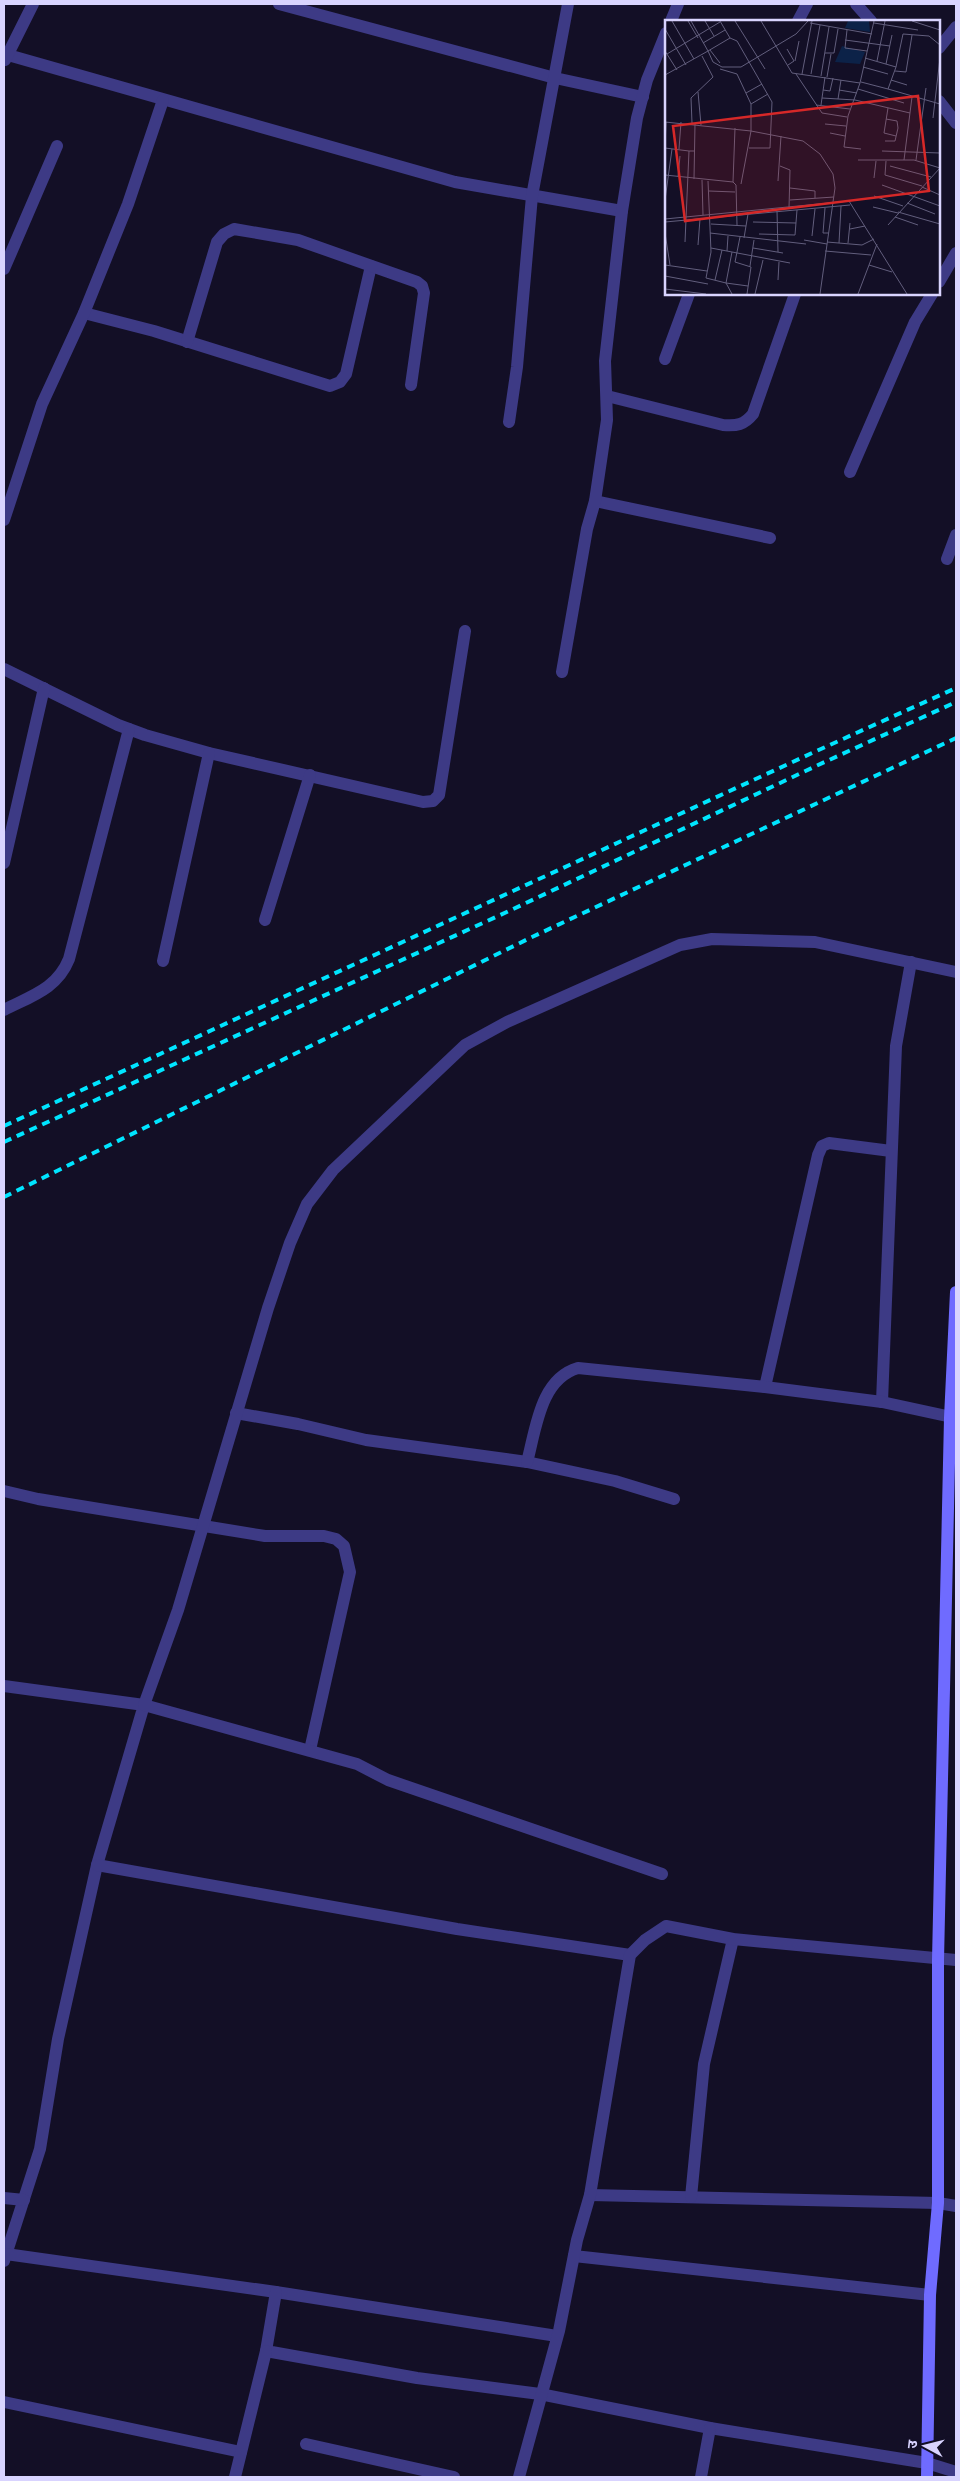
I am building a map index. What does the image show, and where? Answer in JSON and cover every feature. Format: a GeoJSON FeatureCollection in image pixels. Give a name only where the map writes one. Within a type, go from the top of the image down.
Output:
{"type":"FeatureCollection","features":[{"type":"Feature","properties":{"kind":"street"},"geometry":{"type":"LineString","coordinates":[[33,4],[6,59],[163,100],[455,182],[622,211]]}},
{"type":"Feature","properties":{"kind":"street"},"geometry":{"type":"LineString","coordinates":[[279,4],[555,78],[643,96]]}},
{"type":"Feature","properties":{"kind":"street"},"geometry":{"type":"LineString","coordinates":[[509,422],[532,196],[568,4]]}},
{"type":"Feature","properties":{"kind":"street"},"geometry":{"type":"LineString","coordinates":[[671,20],[678,4]]}},
{"type":"Feature","properties":{"kind":"street"},"geometry":{"type":"LineString","coordinates":[[799,20],[807,4]]}},
{"type":"Feature","properties":{"kind":"street"},"geometry":{"type":"LineString","coordinates":[[856,4],[871,20]]}},
{"type":"Feature","properties":{"kind":"street"},"geometry":{"type":"LineString","coordinates":[[940,47],[956,27]]}},
{"type":"Feature","properties":{"kind":"street"},"geometry":{"type":"LineString","coordinates":[[562,672],[587,529],[595,501],[607,420],[605,361],[622,211],[637,118],[665,36]]}},
{"type":"Feature","properties":{"kind":"street"},"geometry":{"type":"LineString","coordinates":[[4,520],[42,404],[84,313],[128,204],[163,100]]}},
{"type":"Feature","properties":{"kind":"street"},"geometry":{"type":"LineString","coordinates":[[940,102],[956,123]]}},
{"type":"Feature","properties":{"kind":"street"},"geometry":{"type":"LineString","coordinates":[[4,269],[8,251],[57,146]]}},
{"type":"Feature","properties":{"kind":"street"},"geometry":{"type":"LineString","coordinates":[[187,342],[217,242],[224,234],[234,229],[298,240],[417,282],[422,286],[424,293],[411,385]]}},
{"type":"Feature","properties":{"kind":"street"},"geometry":{"type":"LineString","coordinates":[[940,280],[956,253]]}},
{"type":"Feature","properties":{"kind":"street"},"geometry":{"type":"LineString","coordinates":[[84,313],[187,342],[330,386],[340,382],[346,374],[371,266]]}},
{"type":"Feature","properties":{"kind":"street"},"geometry":{"type":"LineString","coordinates":[[665,359],[688,295]]}},
{"type":"Feature","properties":{"kind":"street"},"geometry":{"type":"LineString","coordinates":[[607,396],[626,403],[723,425],[734,426],[745,423],[753,414],[795,295]]}},
{"type":"Feature","properties":{"kind":"street"},"geometry":{"type":"LineString","coordinates":[[850,472],[915,322],[931,295]]}},
{"type":"Feature","properties":{"kind":"street"},"geometry":{"type":"LineString","coordinates":[[595,501],[770,538]]}},
{"type":"Feature","properties":{"kind":"street"},"geometry":{"type":"LineString","coordinates":[[947,559],[956,535]]}},
{"type":"Feature","properties":{"kind":"street"},"geometry":{"type":"LineString","coordinates":[[4,668],[129,729],[209,753],[423,802],[433,801],[439,795],[465,631]]}},
{"type":"Feature","properties":{"kind":"street"},"geometry":{"type":"LineString","coordinates":[[4,863],[44,688]]}},
{"type":"Feature","properties":{"kind":"street"},"geometry":{"type":"LineString","coordinates":[[4,1010],[48,988],[65,970],[70,959],[129,729]]}},
{"type":"Feature","properties":{"kind":"street"},"geometry":{"type":"LineString","coordinates":[[163,961],[209,753]]}},
{"type":"Feature","properties":{"kind":"street"},"geometry":{"type":"LineString","coordinates":[[265,920],[310,775]]}},
{"type":"Feature","properties":{"kind":"street"},"geometry":{"type":"LineString","coordinates":[[557,2336],[276,2292],[5,2257],[40,2149],[58,2039],[97,1865],[144,1705],[178,1610],[271,1299],[307,1204],[333,1170],[465,1045],[507,1022],[680,944],[712,939],[815,942],[956,972]]}},
{"type":"Feature","properties":{"kind":"street"},"geometry":{"type":"LineString","coordinates":[[882,1402],[896,1046],[911,962]]}},
{"type":"Feature","properties":{"kind":"street"},"geometry":{"type":"LineString","coordinates":[[765,1387],[818,1155],[822,1146],[829,1143],[891,1151]]}},
{"type":"Feature","properties":{"kind":"street"},"geometry":{"type":"LineString","coordinates":[[927,2477],[930,2295],[938,2203],[938,1960],[956,1292]]}},
{"type":"Feature","properties":{"kind":"street"},"geometry":{"type":"LineString","coordinates":[[527,1462],[542,1406],[550,1388],[569,1370],[589,1368],[765,1387],[882,1402],[953,1418]]}},
{"type":"Feature","properties":{"kind":"street"},"geometry":{"type":"LineString","coordinates":[[236,1413],[298,1424],[366,1440],[527,1462],[615,1481],[674,1499]]}},
{"type":"Feature","properties":{"kind":"street"},"geometry":{"type":"LineString","coordinates":[[4,1491],[38,1499],[203,1524],[265,1536],[324,1536],[336,1539],[344,1546],[350,1572],[310,1750]]}},
{"type":"Feature","properties":{"kind":"street"},"geometry":{"type":"LineString","coordinates":[[4,1686],[144,1705],[310,1750],[357,1764],[388,1780],[662,1874]]}},
{"type":"Feature","properties":{"kind":"street"},"geometry":{"type":"LineString","coordinates":[[97,1865],[457,1929],[630,1955]]}},
{"type":"Feature","properties":{"kind":"street"},"geometry":{"type":"LineString","coordinates":[[519,2477],[557,2336],[574,2256],[590,2195],[630,1955],[645,1940],[666,1926],[733,1939],[938,1960],[956,1960]]}},
{"type":"Feature","properties":{"kind":"street"},"geometry":{"type":"LineString","coordinates":[[691,2197],[704,2064],[733,1939]]}},
{"type":"Feature","properties":{"kind":"street"},"geometry":{"type":"LineString","coordinates":[[590,2195],[938,2203],[956,2206]]}},
{"type":"Feature","properties":{"kind":"street"},"geometry":{"type":"LineString","coordinates":[[4,2198],[24,2200]]}},
{"type":"Feature","properties":{"kind":"street"},"geometry":{"type":"LineString","coordinates":[[574,2256],[930,2295]]}},
{"type":"Feature","properties":{"kind":"street"},"geometry":{"type":"LineString","coordinates":[[235,2477],[266,2351],[276,2292]]}},
{"type":"Feature","properties":{"kind":"street"},"geometry":{"type":"LineString","coordinates":[[266,2351],[417,2378],[540,2394],[710,2428],[928,2463],[956,2472]]}},
{"type":"Feature","properties":{"kind":"street"},"geometry":{"type":"LineString","coordinates":[[4,2402],[241,2452]]}},
{"type":"Feature","properties":{"kind":"street"},"geometry":{"type":"LineString","coordinates":[[701,2477],[710,2428]]}},
{"type":"Feature","properties":{"kind":"street"},"geometry":{"type":"LineString","coordinates":[[306,2444],[454,2477]]}},
{"type":"Feature","properties":{"kind":"railway"},"geometry":{"type":"LineString","coordinates":[[4,1126],[956,688]]}},
{"type":"Feature","properties":{"kind":"railway"},"geometry":{"type":"LineString","coordinates":[[4,1142],[509,911],[956,702]]}},
{"type":"Feature","properties":{"kind":"railway"},"geometry":{"type":"LineString","coordinates":[[4,1197],[530,938],[956,738]]}}]}
